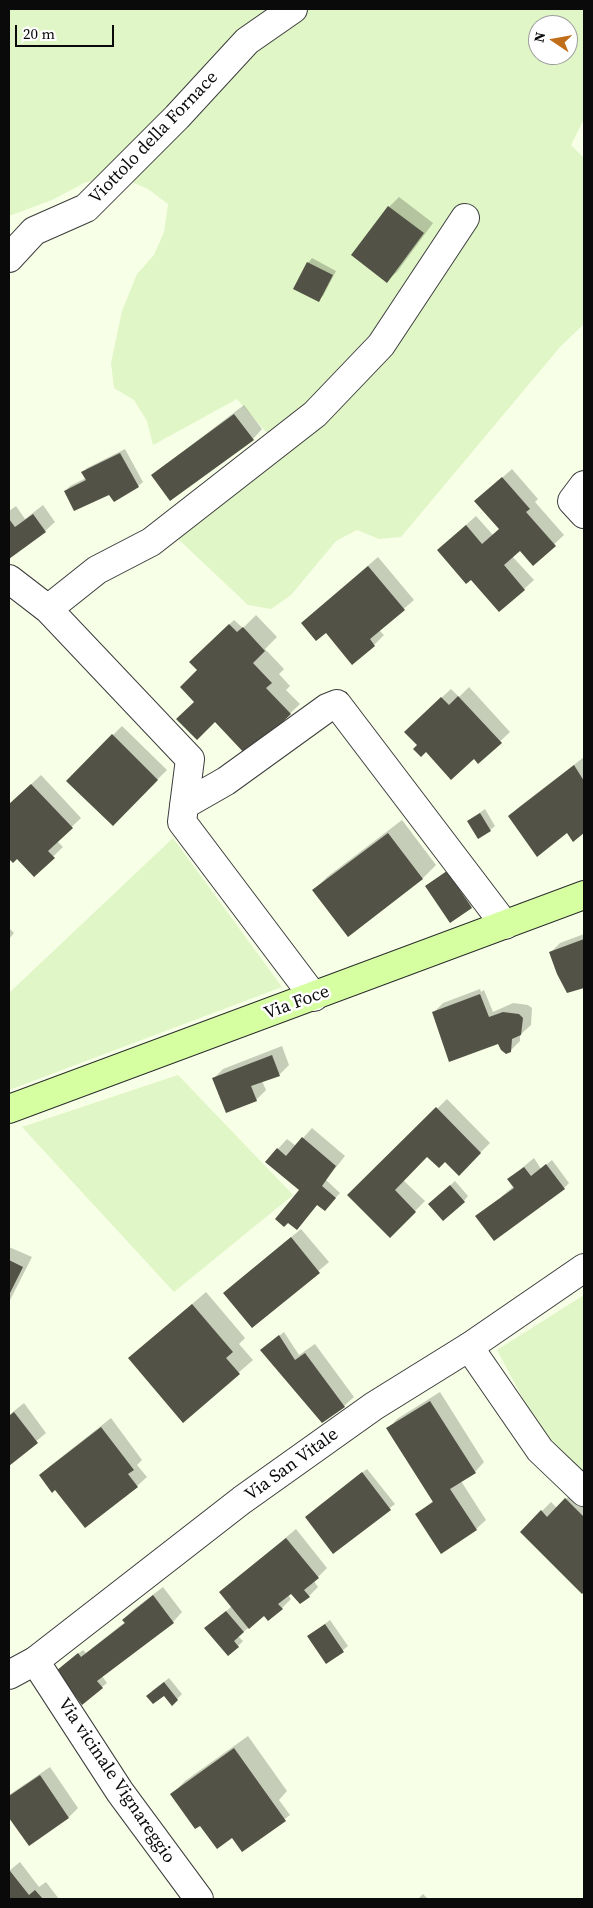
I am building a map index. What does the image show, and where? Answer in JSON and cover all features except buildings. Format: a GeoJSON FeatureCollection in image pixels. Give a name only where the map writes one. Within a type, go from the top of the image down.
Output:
{"type":"FeatureCollection","features":[{"type":"Feature","properties":{"kind":"main road","name":"Via Foce"},"geometry":{"type":"LineString","coordinates":[[9,1109],[584,895]]}},
{"type":"Feature","properties":{"kind":"street","name":"Viottolo della Fornace"},"geometry":{"type":"LineString","coordinates":[[9,258],[34,231],[86,208],[177,117],[247,41],[293,9]]}},
{"type":"Feature","properties":{"kind":"street"},"geometry":{"type":"LineString","coordinates":[[48,609],[97,570],[151,542],[315,414],[381,345],[465,218]]}},
{"type":"Feature","properties":{"kind":"street"},"geometry":{"type":"LineString","coordinates":[[584,485],[572,501],[584,514]]}},
{"type":"Feature","properties":{"kind":"street"},"geometry":{"type":"LineString","coordinates":[[9,579],[48,609],[190,759],[182,822],[314,997]]}},
{"type":"Feature","properties":{"kind":"street"},"geometry":{"type":"LineString","coordinates":[[184,805],[226,781],[327,708],[337,704],[505,925]]}},
{"type":"Feature","properties":{"kind":"street","name":"Via San Vitale"},"geometry":{"type":"LineString","coordinates":[[9,1675],[35,1661],[242,1500],[374,1406],[469,1347],[584,1268]]}},
{"type":"Feature","properties":{"kind":"street"},"geometry":{"type":"LineString","coordinates":[[469,1347],[540,1450],[584,1492]]}},
{"type":"Feature","properties":{"kind":"street","name":"Via vicinale Vignareggio"},"geometry":{"type":"LineString","coordinates":[[35,1661],[120,1792],[199,1899]]}},
{"type":"Feature","properties":{"kind":"green space"},"geometry":{"type":"Polygon","coordinates":[[[9,9],[584,9],[584,119],[571,145],[584,158],[584,324],[560,347],[401,537],[379,539],[357,530],[336,541],[291,595],[271,609],[248,605],[175,536],[283,451],[237,399],[153,445],[147,421],[134,400],[114,388],[111,363],[122,311],[137,274],[154,255],[164,232],[168,204],[148,189],[125,179],[86,182],[52,200],[9,216],[9,9]]]}},
{"type":"Feature","properties":{"kind":"green space"},"geometry":{"type":"Polygon","coordinates":[[[173,838],[282,987],[9,1090],[9,993],[173,838]]]}},
{"type":"Feature","properties":{"kind":"green space"},"geometry":{"type":"Polygon","coordinates":[[[178,1075],[293,1195],[174,1292],[22,1127],[178,1075]]]}},
{"type":"Feature","properties":{"kind":"green space"},"geometry":{"type":"Polygon","coordinates":[[[584,1295],[584,1477],[553,1447],[530,1412],[497,1350],[584,1295]]]}}]}
